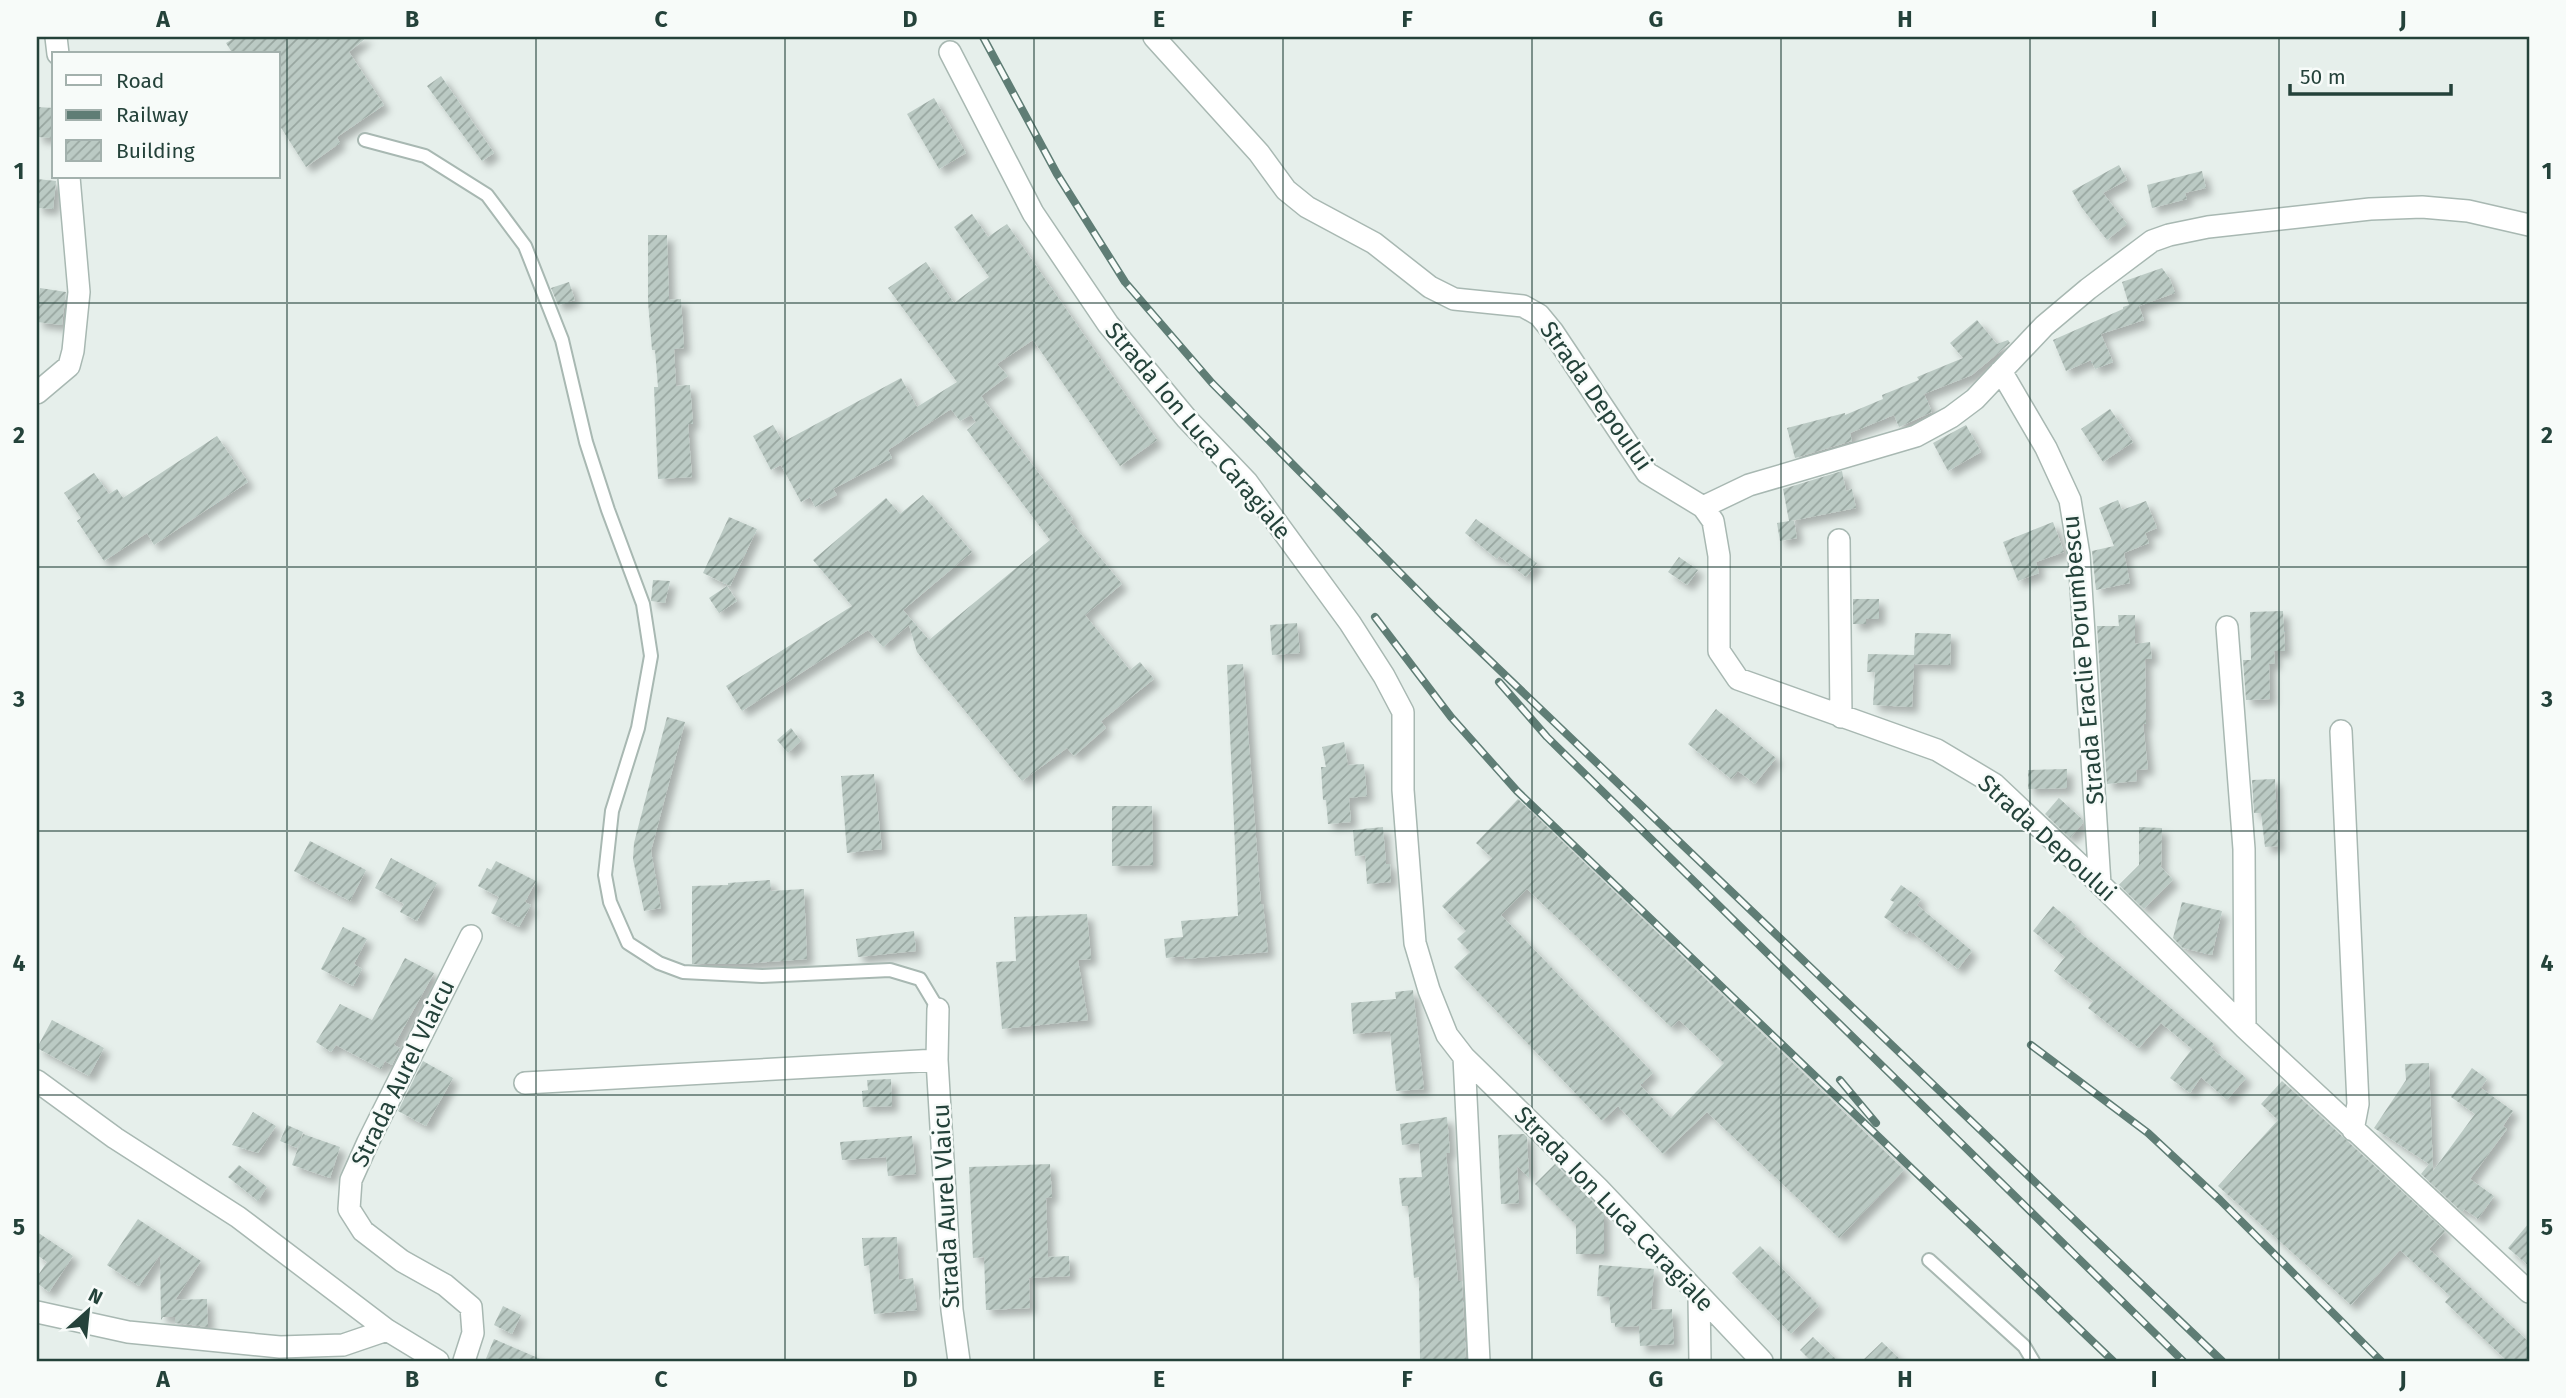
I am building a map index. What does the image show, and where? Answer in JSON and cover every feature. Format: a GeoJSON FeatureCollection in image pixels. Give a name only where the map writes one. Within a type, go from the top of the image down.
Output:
{"type":"FeatureCollection","features":[{"type":"Feature","properties":{"kind":"street","name":"Strada Depoului"},"geometry":{"type":"LineString","coordinates":[[1154,37],[1259,153],[1286,190],[1307,207],[1374,243],[1430,287],[1454,299],[1523,306],[1539,315],[1647,473],[1703,507],[1713,521],[1719,556],[1719,651],[1738,679],[1937,750],[1994,784],[2100,884],[2245,1028],[2529,1292]]}},
{"type":"Feature","properties":{"kind":"street","name":"Strada Ion Luca Caragiale"},"geometry":{"type":"LineString","coordinates":[[950,52],[1033,213],[1108,324],[1187,419],[1247,482],[1350,623],[1403,712],[1403,790],[1415,943],[1429,990],[1447,1035],[1464,1057],[1598,1188],[1762,1361]]}},
{"type":"Feature","properties":{"kind":"street"},"geometry":{"type":"LineString","coordinates":[[37,393],[69,366],[73,351],[79,292],[69,178]]}},
{"type":"Feature","properties":{"kind":"street"},"geometry":{"type":"LineString","coordinates":[[1703,507],[1749,485],[1916,436],[1959,411],[2045,326],[2088,289],[2143,247],[2169,235],[2208,227],[2370,209],[2422,207],[2469,211],[2529,225]]}},
{"type":"Feature","properties":{"kind":"street","name":"Strada Eraclie Porumbescu"},"geometry":{"type":"LineString","coordinates":[[2000,371],[2046,448],[2070,500],[2079,555],[2100,884]]}},
{"type":"Feature","properties":{"kind":"street"},"geometry":{"type":"LineString","coordinates":[[1839,540],[1841,717]]}},
{"type":"Feature","properties":{"kind":"street"},"geometry":{"type":"LineString","coordinates":[[2227,627],[2244,849],[2245,1028]]}},
{"type":"Feature","properties":{"kind":"street"},"geometry":{"type":"LineString","coordinates":[[2341,731],[2358,1104],[2353,1130]]}},
{"type":"Feature","properties":{"kind":"street","name":"Strada Aurel Vlaicu"},"geometry":{"type":"LineString","coordinates":[[464,1361],[473,1333],[471,1307],[445,1285],[402,1261],[363,1231],[349,1209],[351,1180],[471,936]]}},
{"type":"Feature","properties":{"kind":"street","name":"Strada Aurel Vlaicu"},"geometry":{"type":"LineString","coordinates":[[938,1009],[937,1060],[951,1310],[958,1361]]}},
{"type":"Feature","properties":{"kind":"street"},"geometry":{"type":"LineString","coordinates":[[1464,1057],[1479,1361]]}},
{"type":"Feature","properties":{"kind":"street"},"geometry":{"type":"LineString","coordinates":[[525,1083],[937,1060]]}},
{"type":"Feature","properties":{"kind":"street"},"geometry":{"type":"LineString","coordinates":[[37,1081],[114,1138],[238,1217],[387,1330],[438,1361]]}},
{"type":"Feature","properties":{"kind":"street"},"geometry":{"type":"LineString","coordinates":[[1699,1297],[1700,1361]]}},
{"type":"Feature","properties":{"kind":"street"},"geometry":{"type":"LineString","coordinates":[[37,1312],[128,1332],[280,1347],[343,1345],[387,1330]]}},
{"type":"Feature","properties":{"kind":"lane"},"geometry":{"type":"LineString","coordinates":[[365,140],[425,156],[487,195],[525,246],[562,340],[586,442],[642,604],[651,656],[638,728],[612,811],[604,875],[610,902],[628,943],[659,964],[683,972],[762,976],[890,970],[920,979],[938,1009]]}},
{"type":"Feature","properties":{"kind":"lane"},"geometry":{"type":"LineString","coordinates":[[1929,1260],[2024,1346],[2033,1361]]}},
{"type":"Feature","properties":{"kind":"building"},"geometry":{"type":"Polygon","coordinates":[[[236,37],[367,37],[349,52],[384,105],[337,137],[340,143],[306,167],[280,126],[280,52],[232,52],[226,43],[236,37]]]}},
{"type":"Feature","properties":{"kind":"building"},"geometry":{"type":"Polygon","coordinates":[[[441,76],[494,153],[482,161],[427,86],[441,76]]]}},
{"type":"Feature","properties":{"kind":"building"},"geometry":{"type":"Polygon","coordinates":[[[934,98],[966,153],[939,169],[907,114],[934,98]]]}},
{"type":"Feature","properties":{"kind":"building"},"geometry":{"type":"Polygon","coordinates":[[[37,107],[52,108],[52,138],[37,137],[37,107]]]}},
{"type":"Feature","properties":{"kind":"building"},"geometry":{"type":"Polygon","coordinates":[[[2119,165],[2127,180],[2103,193],[2127,224],[2107,240],[2072,191],[2119,165]]]}},
{"type":"Feature","properties":{"kind":"building"},"geometry":{"type":"Polygon","coordinates":[[[2202,171],[2206,188],[2185,193],[2187,199],[2152,208],[2147,185],[2202,171]]]}},
{"type":"Feature","properties":{"kind":"building"},"geometry":{"type":"Polygon","coordinates":[[[37,179],[56,181],[53,209],[37,208],[37,179]]]}},
{"type":"Feature","properties":{"kind":"building"},"geometry":{"type":"Polygon","coordinates":[[[972,214],[988,237],[1007,224],[1157,440],[1120,466],[1033,340],[997,364],[1008,376],[981,396],[1073,519],[1070,521],[1122,584],[1085,615],[1130,670],[1140,662],[1154,679],[1101,721],[1106,728],[1074,756],[1067,748],[1022,781],[917,652],[909,625],[883,647],[868,630],[742,711],[726,686],[852,606],[813,560],[886,498],[900,514],[923,495],[972,552],[903,610],[929,640],[1050,540],[967,430],[976,422],[971,415],[960,421],[951,409],[888,450],[892,458],[833,489],[837,495],[815,507],[810,497],[801,502],[781,465],[771,470],[753,436],[773,425],[783,442],[901,378],[917,407],[957,382],[888,288],[926,262],[954,303],[989,277],[954,227],[972,214]]]}},
{"type":"Feature","properties":{"kind":"building"},"geometry":{"type":"Polygon","coordinates":[[[648,235],[667,235],[669,300],[681,299],[684,348],[674,349],[676,386],[690,385],[693,424],[688,424],[692,477],[658,479],[654,387],[658,387],[648,302],[648,235]]]}},
{"type":"Feature","properties":{"kind":"building"},"geometry":{"type":"Polygon","coordinates":[[[2162,268],[2175,293],[2139,306],[2144,320],[2101,334],[2113,362],[2095,369],[2091,360],[2066,371],[2053,340],[2123,309],[2129,305],[2122,282],[2162,268]]]}},
{"type":"Feature","properties":{"kind":"building"},"geometry":{"type":"Polygon","coordinates":[[[569,282],[575,300],[558,305],[551,288],[569,282]]]}},
{"type":"Feature","properties":{"kind":"building"},"geometry":{"type":"Polygon","coordinates":[[[40,288],[66,292],[62,325],[37,322],[40,288]]]}},
{"type":"Feature","properties":{"kind":"building"},"geometry":{"type":"Polygon","coordinates":[[[1977,320],[1997,344],[2008,340],[2010,343],[1972,375],[1924,394],[1932,412],[1899,427],[1894,415],[1850,433],[1852,441],[1795,458],[1787,428],[1845,415],[1883,399],[1882,395],[1919,380],[1917,377],[1963,358],[1950,343],[1977,320]]]}},
{"type":"Feature","properties":{"kind":"building"},"geometry":{"type":"Polygon","coordinates":[[[2110,409],[2133,442],[2103,462],[2081,429],[2110,409]]]}},
{"type":"Feature","properties":{"kind":"building"},"geometry":{"type":"Polygon","coordinates":[[[1966,425],[1981,452],[1948,471],[1933,443],[1966,425]]]}},
{"type":"Feature","properties":{"kind":"building"},"geometry":{"type":"Polygon","coordinates":[[[217,436],[248,482],[154,545],[147,533],[104,561],[77,521],[81,518],[64,493],[94,473],[109,494],[117,489],[123,498],[217,436]]]}},
{"type":"Feature","properties":{"kind":"building"},"geometry":{"type":"Polygon","coordinates":[[[1842,471],[1846,491],[1852,489],[1856,508],[1791,521],[1794,521],[1797,538],[1780,541],[1777,523],[1789,521],[1783,489],[1842,471]]]}},
{"type":"Feature","properties":{"kind":"building"},"geometry":{"type":"Polygon","coordinates":[[[2118,500],[2122,510],[2146,501],[2157,528],[2145,533],[2149,543],[2124,553],[2130,583],[2096,590],[2092,551],[2114,546],[2099,508],[2118,500]]]}},
{"type":"Feature","properties":{"kind":"building"},"geometry":{"type":"Polygon","coordinates":[[[729,517],[757,529],[730,586],[703,573],[729,517]]]}},
{"type":"Feature","properties":{"kind":"building"},"geometry":{"type":"Polygon","coordinates":[[[1476,519],[1537,563],[1526,577],[1499,556],[1497,559],[1465,533],[1476,519]]]}},
{"type":"Feature","properties":{"kind":"building"},"geometry":{"type":"Polygon","coordinates":[[[2053,522],[2064,552],[2036,562],[2039,573],[2018,581],[2003,542],[2053,522]]]}},
{"type":"Feature","properties":{"kind":"building"},"geometry":{"type":"Polygon","coordinates":[[[1679,557],[1698,570],[1687,585],[1668,572],[1679,557]]]}},
{"type":"Feature","properties":{"kind":"building"},"geometry":{"type":"Polygon","coordinates":[[[653,580],[670,581],[665,603],[651,601],[653,580]]]}},
{"type":"Feature","properties":{"kind":"building"},"geometry":{"type":"Polygon","coordinates":[[[727,586],[737,601],[719,613],[709,598],[727,586]]]}},
{"type":"Feature","properties":{"kind":"building"},"geometry":{"type":"Polygon","coordinates":[[[1853,599],[1879,599],[1879,619],[1866,619],[1866,624],[1853,624],[1853,599]]]}},
{"type":"Feature","properties":{"kind":"building"},"geometry":{"type":"Polygon","coordinates":[[[2283,611],[2285,651],[2274,651],[2275,663],[2269,664],[2270,699],[2246,700],[2243,660],[2251,660],[2250,612],[2283,611]]]}},
{"type":"Feature","properties":{"kind":"building"},"geometry":{"type":"Polygon","coordinates":[[[2118,615],[2135,615],[2135,644],[2150,642],[2152,659],[2145,659],[2146,724],[2143,724],[2148,769],[2136,770],[2137,781],[2107,784],[2097,626],[2119,626],[2118,615]]]}},
{"type":"Feature","properties":{"kind":"building"},"geometry":{"type":"Polygon","coordinates":[[[1297,623],[1300,653],[1272,655],[1270,625],[1297,623]]]}},
{"type":"Feature","properties":{"kind":"building"},"geometry":{"type":"Polygon","coordinates":[[[1915,633],[1951,634],[1950,665],[1914,664],[1912,707],[1873,705],[1875,672],[1867,672],[1868,654],[1914,655],[1915,633]]]}},
{"type":"Feature","properties":{"kind":"building"},"geometry":{"type":"Polygon","coordinates":[[[1243,664],[1261,904],[1268,952],[1185,959],[1184,956],[1166,958],[1164,939],[1183,937],[1181,921],[1238,916],[1227,665],[1243,664]]]}},
{"type":"Feature","properties":{"kind":"building"},"geometry":{"type":"Polygon","coordinates":[[[1716,709],[1776,758],[1755,784],[1738,771],[1731,779],[1688,744],[1716,709]]]}},
{"type":"Feature","properties":{"kind":"building"},"geometry":{"type":"Polygon","coordinates":[[[667,717],[685,722],[651,851],[661,908],[644,911],[633,859],[634,843],[667,717]]]}},
{"type":"Feature","properties":{"kind":"building"},"geometry":{"type":"Polygon","coordinates":[[[791,728],[801,741],[788,753],[777,740],[791,728]]]}},
{"type":"Feature","properties":{"kind":"building"},"geometry":{"type":"Polygon","coordinates":[[[1344,742],[1348,765],[1364,764],[1367,796],[1349,798],[1351,822],[1328,824],[1326,800],[1323,800],[1321,767],[1326,767],[1322,747],[1344,742]]]}},
{"type":"Feature","properties":{"kind":"building"},"geometry":{"type":"Polygon","coordinates":[[[2067,769],[2067,788],[2028,789],[2028,770],[2067,769]]]}},
{"type":"Feature","properties":{"kind":"building"},"geometry":{"type":"Polygon","coordinates":[[[874,774],[882,849],[847,853],[841,776],[874,774]]]}},
{"type":"Feature","properties":{"kind":"building"},"geometry":{"type":"Polygon","coordinates":[[[2275,779],[2278,846],[2265,847],[2261,813],[2254,813],[2252,780],[2275,779]]]}},
{"type":"Feature","properties":{"kind":"building"},"geometry":{"type":"Polygon","coordinates":[[[2059,798],[2083,820],[2070,838],[2045,814],[2059,798]]]}},
{"type":"Feature","properties":{"kind":"building"},"geometry":{"type":"Polygon","coordinates":[[[1518,799],[1904,1170],[1839,1238],[1707,1112],[1663,1154],[1618,1106],[1602,1121],[1454,967],[1470,952],[1457,939],[1466,931],[1442,906],[1492,858],[1476,843],[1518,799]],[[1527,889],[1501,915],[1653,1073],[1640,1085],[1671,1118],[1724,1063],[1679,1020],[1671,1027],[1527,889]]]}},
{"type":"Feature","properties":{"kind":"building"},"geometry":{"type":"Polygon","coordinates":[[[1112,806],[1152,806],[1153,865],[1112,866],[1112,806]]]}},
{"type":"Feature","properties":{"kind":"building"},"geometry":{"type":"Polygon","coordinates":[[[1383,827],[1386,864],[1390,864],[1391,882],[1367,884],[1365,855],[1355,856],[1353,830],[1383,827]]]}},
{"type":"Feature","properties":{"kind":"building"},"geometry":{"type":"Polygon","coordinates":[[[2139,827],[2162,828],[2161,867],[2173,880],[2144,909],[2119,885],[2139,865],[2139,827]]]}},
{"type":"Feature","properties":{"kind":"building"},"geometry":{"type":"Polygon","coordinates":[[[310,841],[366,870],[350,901],[294,871],[310,841]]]}},
{"type":"Feature","properties":{"kind":"building"},"geometry":{"type":"Polygon","coordinates":[[[391,858],[437,883],[417,921],[400,912],[404,904],[375,888],[391,858]]]}},
{"type":"Feature","properties":{"kind":"building"},"geometry":{"type":"Polygon","coordinates":[[[496,861],[536,881],[525,902],[531,905],[519,927],[491,913],[499,897],[478,886],[487,868],[491,870],[496,861]]]}},
{"type":"Feature","properties":{"kind":"building"},"geometry":{"type":"Polygon","coordinates":[[[770,880],[771,891],[804,889],[807,959],[741,964],[692,964],[692,886],[770,880]]]}},
{"type":"Feature","properties":{"kind":"building"},"geometry":{"type":"Polygon","coordinates":[[[1901,885],[1921,899],[1917,905],[1972,951],[1958,969],[1909,930],[1907,934],[1884,917],[1894,902],[1890,900],[1901,885]]]}},
{"type":"Feature","properties":{"kind":"building"},"geometry":{"type":"Polygon","coordinates":[[[2182,902],[2222,911],[2212,955],[2183,948],[2173,938],[2182,902]]]}},
{"type":"Feature","properties":{"kind":"building"},"geometry":{"type":"Polygon","coordinates":[[[2053,906],[2076,925],[2074,928],[2214,1044],[2211,1048],[2246,1078],[2227,1100],[2201,1077],[2190,1093],[2170,1078],[2192,1049],[2161,1023],[2139,1048],[2088,1008],[2093,1001],[2054,971],[2065,957],[2033,931],[2053,906]]]}},
{"type":"Feature","properties":{"kind":"building"},"geometry":{"type":"Polygon","coordinates":[[[1087,914],[1091,959],[1078,960],[1088,1020],[1002,1029],[996,962],[1016,961],[1014,917],[1087,914]]]}},
{"type":"Feature","properties":{"kind":"building"},"geometry":{"type":"Polygon","coordinates":[[[343,927],[367,939],[354,964],[362,969],[353,986],[321,969],[343,927]]]}},
{"type":"Feature","properties":{"kind":"building"},"geometry":{"type":"Polygon","coordinates":[[[914,931],[916,951],[858,957],[856,939],[914,931]]]}},
{"type":"Feature","properties":{"kind":"building"},"geometry":{"type":"Polygon","coordinates":[[[405,958],[434,973],[394,1045],[400,1048],[392,1065],[385,1061],[381,1069],[336,1045],[331,1052],[316,1042],[340,1004],[372,1020],[405,958]]]}},
{"type":"Feature","properties":{"kind":"building"},"geometry":{"type":"Polygon","coordinates":[[[1413,990],[1424,1089],[1396,1091],[1390,1031],[1353,1034],[1351,1003],[1396,999],[1395,992],[1413,990]]]}},
{"type":"Feature","properties":{"kind":"building"},"geometry":{"type":"Polygon","coordinates":[[[52,1020],[104,1048],[89,1076],[37,1048],[52,1020]]]}},
{"type":"Feature","properties":{"kind":"building"},"geometry":{"type":"Polygon","coordinates":[[[423,1061],[453,1078],[426,1126],[398,1111],[423,1061]]]}},
{"type":"Feature","properties":{"kind":"building"},"geometry":{"type":"Polygon","coordinates":[[[2429,1063],[2433,1171],[2475,1114],[2451,1097],[2472,1068],[2487,1079],[2481,1088],[2513,1111],[2503,1126],[2507,1129],[2470,1179],[2494,1196],[2478,1219],[2464,1209],[2462,1212],[2421,1174],[2429,1164],[2374,1128],[2406,1080],[2405,1064],[2429,1063]]]}},
{"type":"Feature","properties":{"kind":"building"},"geometry":{"type":"Polygon","coordinates":[[[891,1079],[892,1106],[863,1107],[862,1091],[868,1090],[867,1080],[891,1079]]]}},
{"type":"Feature","properties":{"kind":"building"},"geometry":{"type":"Polygon","coordinates":[[[2282,1081],[2445,1231],[2429,1249],[2529,1342],[2529,1361],[2507,1361],[2445,1302],[2450,1296],[2400,1250],[2351,1305],[2218,1186],[2278,1120],[2261,1104],[2282,1081]]]}},
{"type":"Feature","properties":{"kind":"building"},"geometry":{"type":"Polygon","coordinates":[[[253,1112],[276,1126],[258,1153],[232,1145],[253,1112]]]}},
{"type":"Feature","properties":{"kind":"building"},"geometry":{"type":"Polygon","coordinates":[[[1447,1117],[1450,1153],[1446,1153],[1458,1281],[1462,1281],[1466,1361],[1420,1361],[1419,1277],[1414,1278],[1408,1206],[1402,1206],[1399,1178],[1422,1177],[1419,1143],[1402,1145],[1400,1124],[1447,1117]]]}},
{"type":"Feature","properties":{"kind":"building"},"geometry":{"type":"Polygon","coordinates":[[[287,1125],[303,1132],[297,1148],[280,1141],[287,1125]]]}},
{"type":"Feature","properties":{"kind":"building"},"geometry":{"type":"Polygon","coordinates":[[[303,1134],[340,1147],[330,1178],[292,1165],[303,1134]]]}},
{"type":"Feature","properties":{"kind":"building"},"geometry":{"type":"Polygon","coordinates":[[[1524,1134],[1527,1137],[1529,1178],[1517,1166],[1519,1203],[1501,1204],[1498,1135],[1524,1134]]]}},
{"type":"Feature","properties":{"kind":"building"},"geometry":{"type":"Polygon","coordinates":[[[912,1136],[916,1174],[888,1176],[886,1157],[842,1160],[840,1142],[912,1136]]]}},
{"type":"Feature","properties":{"kind":"building"},"geometry":{"type":"Polygon","coordinates":[[[1050,1164],[1052,1197],[1046,1198],[1048,1257],[1069,1256],[1070,1276],[1029,1278],[1030,1308],[986,1310],[984,1257],[973,1258],[969,1167],[1050,1164]]]}},
{"type":"Feature","properties":{"kind":"building"},"geometry":{"type":"Polygon","coordinates":[[[1555,1164],[1604,1213],[1604,1254],[1576,1254],[1576,1225],[1535,1184],[1555,1164]]]}},
{"type":"Feature","properties":{"kind":"building"},"geometry":{"type":"Polygon","coordinates":[[[239,1165],[267,1187],[258,1201],[228,1177],[239,1165]]]}},
{"type":"Feature","properties":{"kind":"building"},"geometry":{"type":"Polygon","coordinates":[[[138,1219],[201,1261],[175,1300],[207,1299],[208,1327],[175,1323],[175,1317],[163,1317],[161,1320],[160,1255],[139,1286],[107,1265],[138,1219]]]}},
{"type":"Feature","properties":{"kind":"building"},"geometry":{"type":"Polygon","coordinates":[[[2529,1223],[2529,1266],[2508,1248],[2529,1223]]]}},
{"type":"Feature","properties":{"kind":"building"},"geometry":{"type":"Polygon","coordinates":[[[37,1232],[73,1256],[49,1292],[37,1283],[37,1277],[47,1262],[37,1255],[37,1232]]]}},
{"type":"Feature","properties":{"kind":"building"},"geometry":{"type":"Polygon","coordinates":[[[897,1237],[899,1280],[913,1278],[917,1310],[874,1314],[869,1265],[864,1266],[862,1238],[897,1237]]]}},
{"type":"Feature","properties":{"kind":"building"},"geometry":{"type":"Polygon","coordinates":[[[1760,1246],[1819,1306],[1791,1334],[1732,1273],[1760,1246]]]}},
{"type":"Feature","properties":{"kind":"building"},"geometry":{"type":"Polygon","coordinates":[[[1599,1265],[1654,1269],[1651,1310],[1672,1309],[1674,1344],[1640,1346],[1639,1326],[1615,1327],[1615,1323],[1611,1323],[1609,1297],[1597,1296],[1599,1265]]]}},
{"type":"Feature","properties":{"kind":"building"},"geometry":{"type":"Polygon","coordinates":[[[503,1306],[521,1315],[512,1334],[494,1325],[503,1306]]]}},
{"type":"Feature","properties":{"kind":"building"},"geometry":{"type":"Polygon","coordinates":[[[1813,1337],[1838,1361],[1811,1361],[1800,1350],[1813,1337]]]}},
{"type":"Feature","properties":{"kind":"building"},"geometry":{"type":"Polygon","coordinates":[[[494,1339],[545,1361],[485,1361],[494,1339]]]}},
{"type":"Feature","properties":{"kind":"building"},"geometry":{"type":"Polygon","coordinates":[[[1882,1342],[1902,1361],[1862,1361],[1882,1342]]]}},
{"type":"Feature","properties":{"kind":"railway"},"geometry":{"type":"LineString","coordinates":[[983,37],[1057,174],[1125,282],[1212,383],[1437,610],[2222,1361]]}},
{"type":"Feature","properties":{"kind":"railway"},"geometry":{"type":"LineString","coordinates":[[1375,617],[1451,717],[1517,791],[2113,1361]]}},
{"type":"Feature","properties":{"kind":"railway"},"geometry":{"type":"LineString","coordinates":[[1499,682],[1547,737],[2183,1361]]}},
{"type":"Feature","properties":{"kind":"railway"},"geometry":{"type":"LineString","coordinates":[[2031,1045],[2148,1133],[2220,1200],[2381,1361]]}},
{"type":"Feature","properties":{"kind":"railway"},"geometry":{"type":"LineString","coordinates":[[1840,1080],[1876,1123]]}}]}
